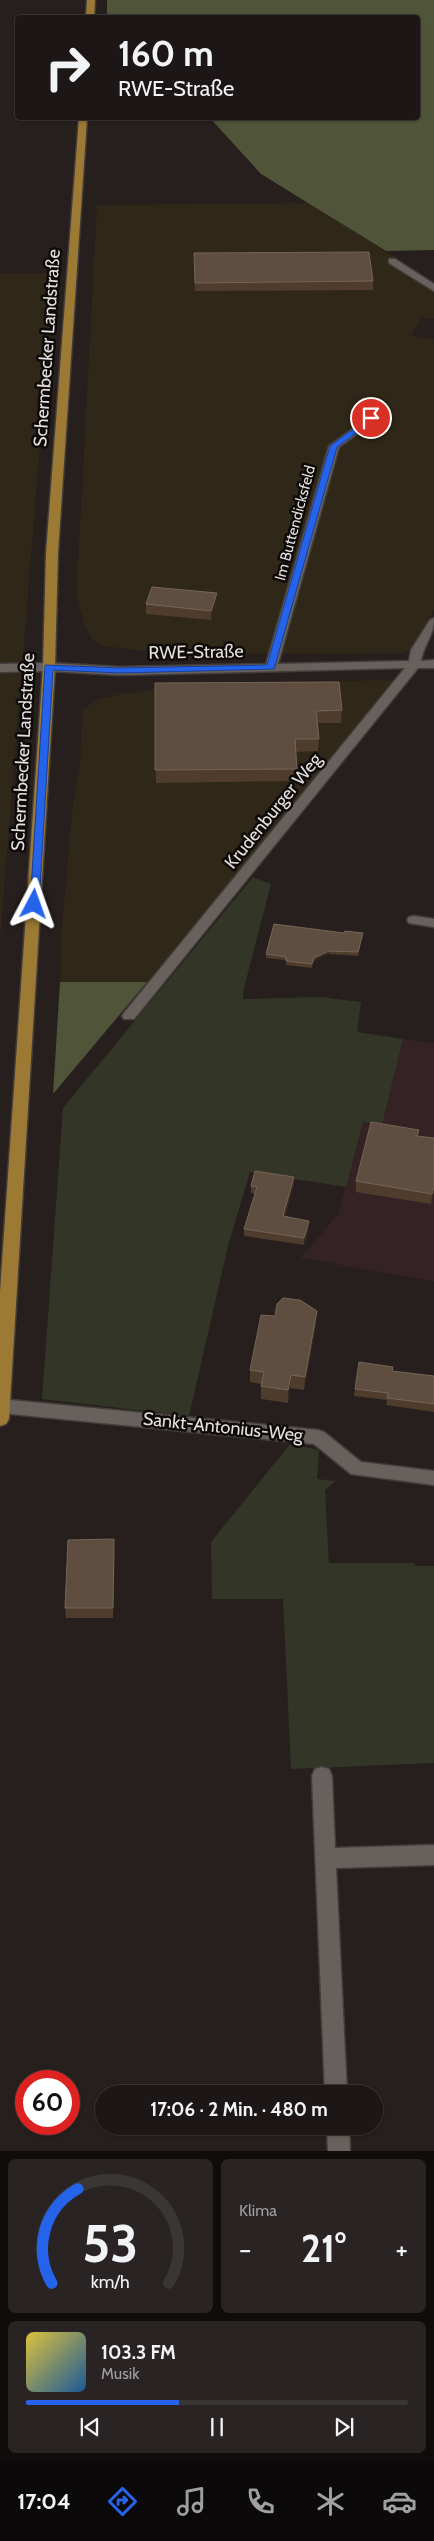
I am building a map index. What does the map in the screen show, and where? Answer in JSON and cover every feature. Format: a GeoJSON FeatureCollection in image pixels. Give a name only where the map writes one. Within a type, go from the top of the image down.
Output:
{"type":"FeatureCollection","features":[{"type":"Feature","properties":{"kind":"main road"},"geometry":{"type":"LineString","coordinates":[[90,15],[91,0]]}},
{"type":"Feature","properties":{"kind":"main road","name":"Schermbecker Landstraße"},"geometry":{"type":"LineString","coordinates":[[0,1412],[49,667],[52,553],[83,120]]}},
{"type":"Feature","properties":{"kind":"street"},"geometry":{"type":"LineString","coordinates":[[392,261],[434,288]]}},
{"type":"Feature","properties":{"kind":"street","name":"Im Buttendicksfeld"},"geometry":{"type":"LineString","coordinates":[[271,668],[334,446],[384,410]]}},
{"type":"Feature","properties":{"kind":"street","name":"Krudenburger Weg"},"geometry":{"type":"LineString","coordinates":[[129,1016],[282,831],[414,665],[417,650],[434,622]]}},
{"type":"Feature","properties":{"kind":"street","name":"RWE-Straße"},"geometry":{"type":"LineString","coordinates":[[0,668],[49,667],[120,671],[434,664]]}},
{"type":"Feature","properties":{"kind":"street"},"geometry":{"type":"LineString","coordinates":[[414,920],[434,923]]}},
{"type":"Feature","properties":{"kind":"street","name":"Sankt-Antonius-Weg"},"geometry":{"type":"LineString","coordinates":[[0,1412],[198,1424],[318,1437],[357,1469],[434,1478]]}},
{"type":"Feature","properties":{"kind":"street"},"geometry":{"type":"LineString","coordinates":[[322,1776],[336,2085]]}},
{"type":"Feature","properties":{"kind":"street"},"geometry":{"type":"LineString","coordinates":[[325,1858],[434,1855]]}},
{"type":"Feature","properties":{"kind":"street"},"geometry":{"type":"LineString","coordinates":[[338,2135],[339,2151]]}},
{"type":"Feature","properties":{"kind":"shaded area"},"geometry":{"type":"Polygon","coordinates":[[[309,203],[434,282],[434,319],[422,318],[411,335],[434,339],[434,610],[414,648],[404,653],[177,654],[101,646],[91,638],[85,626],[78,603],[77,583],[97,205],[309,203]]]}},
{"type":"Feature","properties":{"kind":"shaded area"},"geometry":{"type":"Polygon","coordinates":[[[0,273],[54,273],[0,940],[0,273]]]}},
{"type":"Feature","properties":{"kind":"shaded area"},"geometry":{"type":"Polygon","coordinates":[[[396,680],[147,982],[60,982],[62,925],[73,803],[80,765],[82,710],[100,698],[187,683],[396,680]]]}},
{"type":"Feature","properties":{"kind":"shaded area"},"geometry":{"type":"Polygon","coordinates":[[[403,1039],[434,1043],[434,1281],[301,1258],[338,1214],[363,1122],[382,1125],[403,1039]]]}},
{"type":"Feature","properties":{"kind":"green space"},"geometry":{"type":"Polygon","coordinates":[[[107,0],[434,0],[434,250],[386,251],[261,174],[212,120],[420,120],[420,15],[107,15],[107,0]]]}},
{"type":"Feature","properties":{"kind":"green space"},"geometry":{"type":"Polygon","coordinates":[[[253,877],[271,884],[243,992],[243,999],[320,997],[361,1002],[357,1032],[403,1039],[382,1125],[363,1122],[346,1187],[250,1172],[228,1246],[189,1416],[42,1399],[63,1108],[253,877]]]}},
{"type":"Feature","properties":{"kind":"green space"},"geometry":{"type":"Polygon","coordinates":[[[60,982],[147,982],[53,1094],[60,982]]]}},
{"type":"Feature","properties":{"kind":"green space"},"geometry":{"type":"Polygon","coordinates":[[[290,1444],[319,1450],[317,1479],[336,1481],[325,1490],[329,1563],[414,1563],[415,1566],[434,1566],[434,1763],[291,1769],[283,1599],[212,1599],[211,1542],[290,1444]]]}},
{"type":"Feature","properties":{"kind":"building"},"geometry":{"type":"Polygon","coordinates":[[[369,252],[373,281],[195,283],[194,253],[369,252]]]}},
{"type":"Feature","properties":{"kind":"building"},"geometry":{"type":"Polygon","coordinates":[[[152,587],[217,593],[211,611],[146,604],[152,587]]]}},
{"type":"Feature","properties":{"kind":"building"},"geometry":{"type":"Polygon","coordinates":[[[339,682],[342,710],[316,711],[319,739],[295,739],[297,769],[155,770],[155,683],[339,682]]]}},
{"type":"Feature","properties":{"kind":"building"},"geometry":{"type":"Polygon","coordinates":[[[274,924],[344,933],[345,931],[363,933],[358,952],[329,951],[314,958],[312,964],[286,961],[286,957],[266,954],[274,924]]]}},
{"type":"Feature","properties":{"kind":"building"},"geometry":{"type":"Polygon","coordinates":[[[371,1122],[419,1130],[417,1136],[434,1138],[434,1186],[432,1194],[356,1181],[371,1122]]]}},
{"type":"Feature","properties":{"kind":"building"},"geometry":{"type":"Polygon","coordinates":[[[255,1171],[294,1177],[283,1216],[309,1221],[304,1238],[244,1229],[257,1187],[251,1186],[255,1171]]]}},
{"type":"Feature","properties":{"kind":"building"},"geometry":{"type":"Polygon","coordinates":[[[283,1298],[300,1300],[317,1311],[305,1377],[291,1375],[288,1390],[261,1386],[264,1372],[250,1370],[261,1315],[275,1316],[277,1304],[283,1298]]]}},
{"type":"Feature","properties":{"kind":"building"},"geometry":{"type":"Polygon","coordinates":[[[359,1362],[393,1367],[392,1371],[434,1376],[434,1404],[387,1398],[388,1393],[355,1389],[359,1362]]]}},
{"type":"Feature","properties":{"kind":"building"},"geometry":{"type":"Polygon","coordinates":[[[114,1539],[113,1608],[65,1608],[68,1540],[114,1539]]]}},
{"type":"Feature","properties":{"kind":"route"},"geometry":{"type":"LineString","coordinates":[[34,904],[49,667],[120,671],[271,668],[334,446],[371,418]]}}]}
